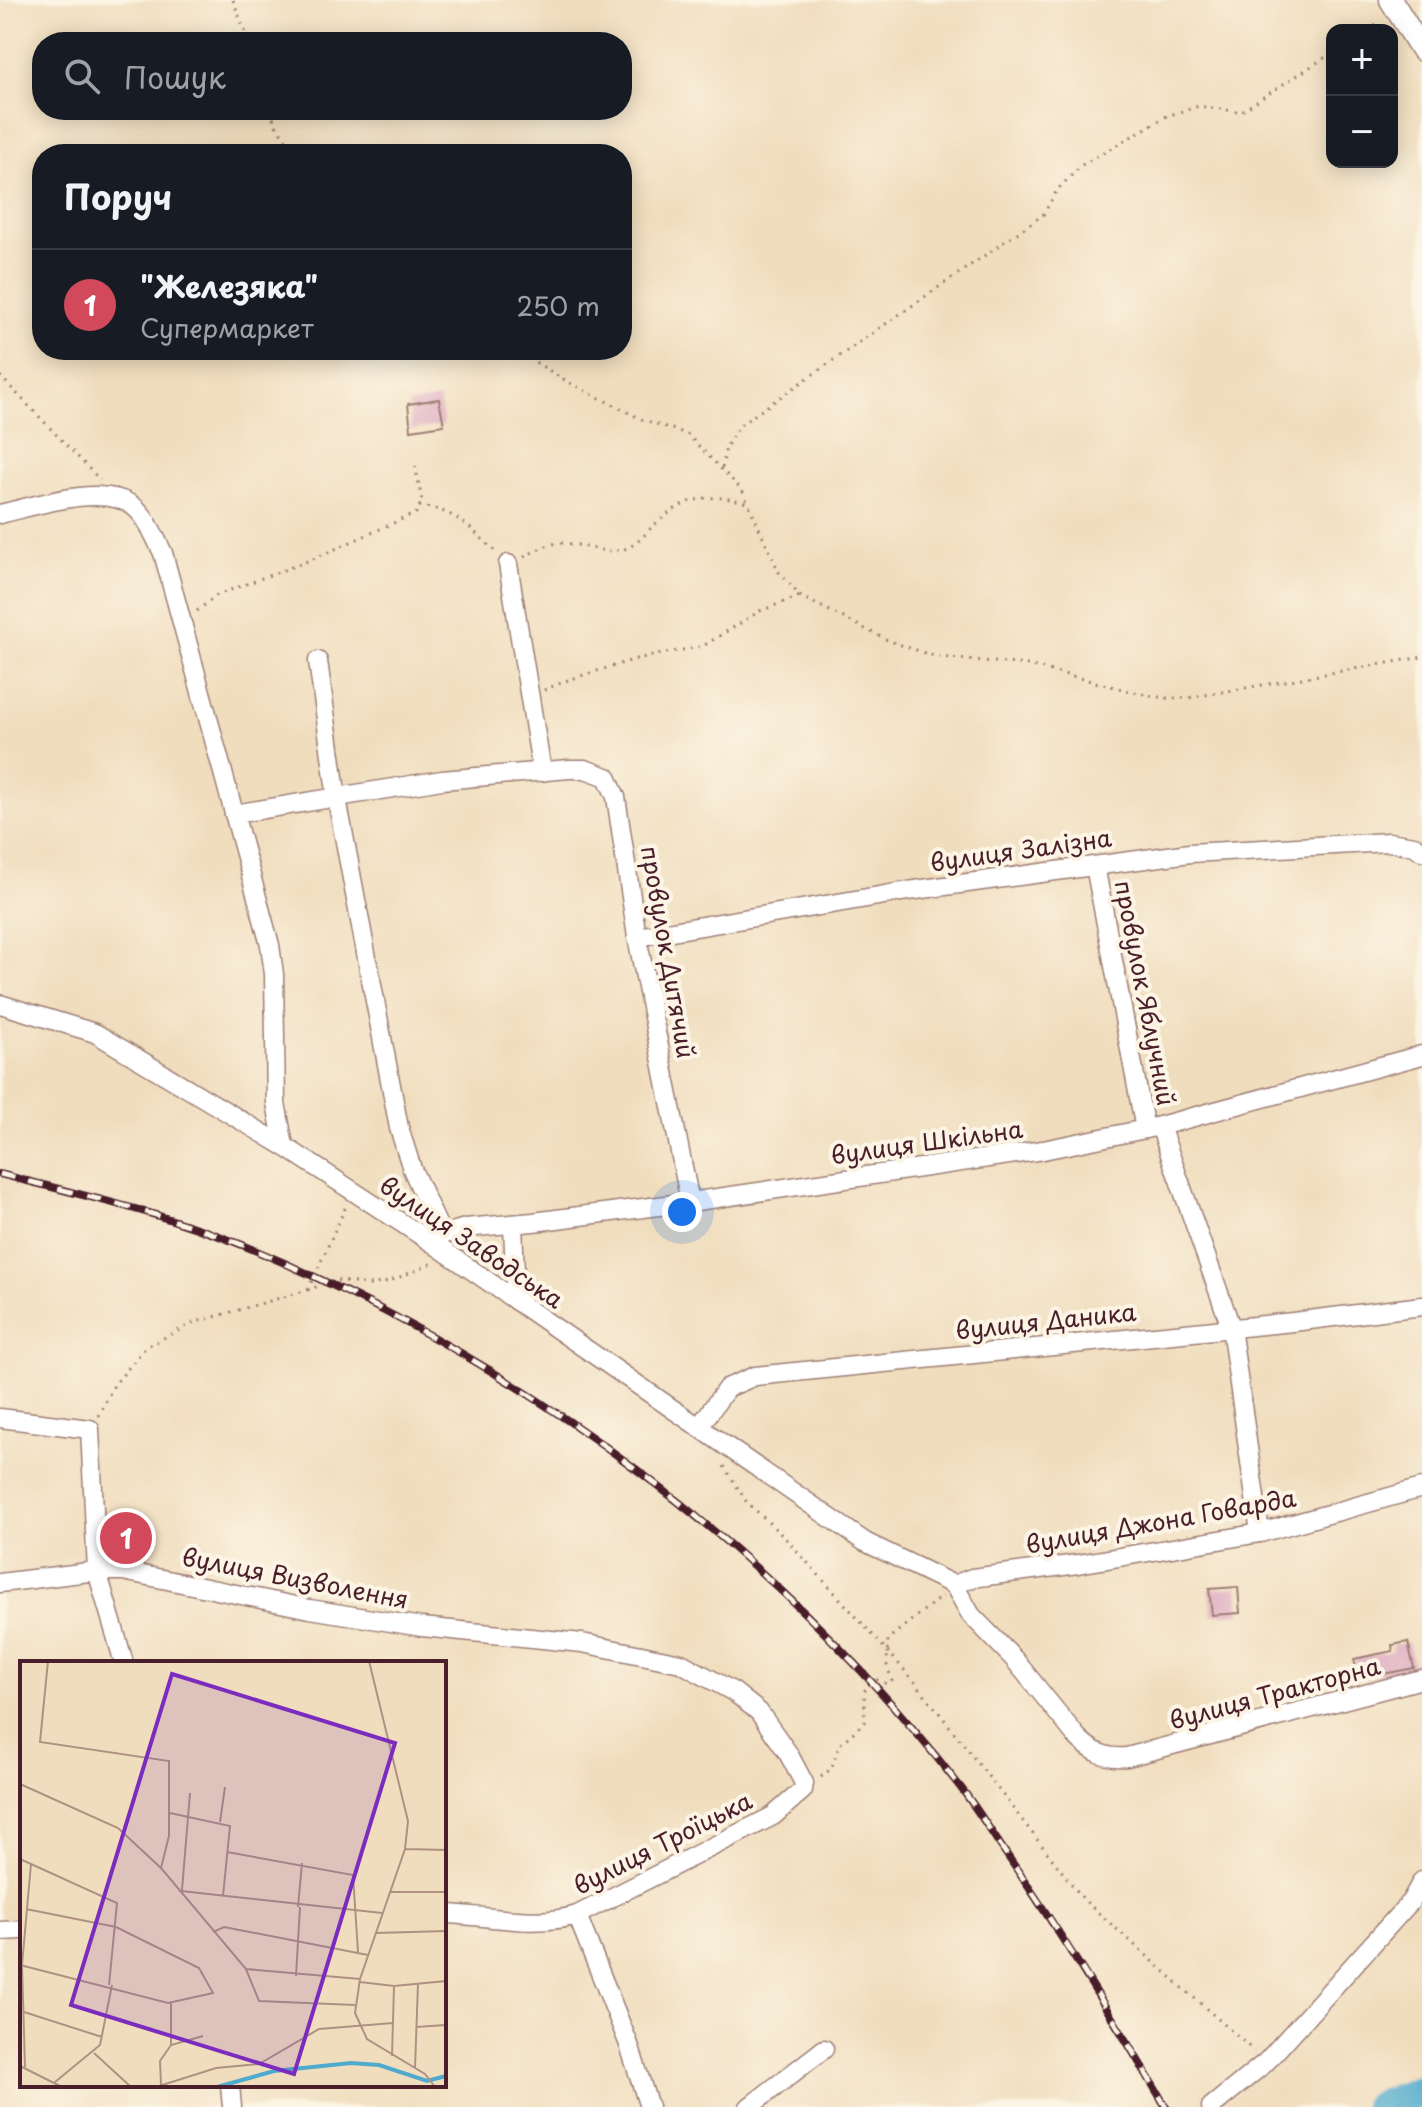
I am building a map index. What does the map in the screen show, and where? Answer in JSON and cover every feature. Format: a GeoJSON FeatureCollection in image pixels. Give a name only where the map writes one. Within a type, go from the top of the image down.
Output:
{"type":"FeatureCollection","features":[{"type":"Feature","properties":{"kind":"street"},"geometry":{"type":"LineString","coordinates":[[1391,0],[1422,50]]}},
{"type":"Feature","properties":{"kind":"street"},"geometry":{"type":"LineString","coordinates":[[0,514],[96,496],[118,498],[135,507],[150,527],[163,553],[270,945],[274,974],[276,1103],[284,1146]]}},
{"type":"Feature","properties":{"kind":"street"},"geometry":{"type":"LineString","coordinates":[[234,814],[442,780],[542,772],[508,564]]}},
{"type":"Feature","properties":{"kind":"street"},"geometry":{"type":"LineString","coordinates":[[318,661],[337,799],[399,1128],[443,1245]]}},
{"type":"Feature","properties":{"kind":"street","name":"провулок Дитячий"},"geometry":{"type":"LineString","coordinates":[[542,772],[585,769],[607,777],[613,787],[637,937],[690,1202]]}},
{"type":"Feature","properties":{"kind":"street","name":"вулиця Залізна"},"geometry":{"type":"LineString","coordinates":[[637,937],[908,891],[1190,853],[1389,842],[1418,848]]}},
{"type":"Feature","properties":{"kind":"street","name":"провулок Яблучний"},"geometry":{"type":"LineString","coordinates":[[1095,866],[1153,1127],[1231,1327],[1260,1533]]}},
{"type":"Feature","properties":{"kind":"street","name":"вулиця Заводська"},"geometry":{"type":"LineString","coordinates":[[0,1004],[95,1033],[284,1146],[352,1192],[443,1245],[516,1301],[865,1542],[954,1585]]}},
{"type":"Feature","properties":{"kind":"street","name":"вулиця Шкільна"},"geometry":{"type":"LineString","coordinates":[[443,1245],[465,1228],[690,1202],[1043,1150],[1153,1127],[1422,1055]]}},
{"type":"Feature","properties":{"kind":"street"},"geometry":{"type":"LineString","coordinates":[[513,1224],[516,1301]]}},
{"type":"Feature","properties":{"kind":"street","name":"вулиця Даника"},"geometry":{"type":"LineString","coordinates":[[699,1427],[727,1388],[755,1376],[1293,1322],[1422,1306]]}},
{"type":"Feature","properties":{"kind":"street"},"geometry":{"type":"LineString","coordinates":[[0,1418],[90,1429],[97,1571],[123,1661]]}},
{"type":"Feature","properties":{"kind":"street","name":"вулиця Джона Говарда"},"geometry":{"type":"LineString","coordinates":[[954,1585],[972,1578],[1078,1564],[1260,1533],[1422,1488]]}},
{"type":"Feature","properties":{"kind":"street","name":"вулиця Визволення"},"geometry":{"type":"LineString","coordinates":[[0,1583],[97,1571],[140,1574],[310,1609],[422,1627],[582,1643],[681,1663],[734,1692],[759,1712],[788,1753],[802,1789]]}},
{"type":"Feature","properties":{"kind":"street","name":"вулиця Тракторна"},"geometry":{"type":"LineString","coordinates":[[954,1585],[971,1615],[1014,1659],[1087,1747],[1115,1758],[1422,1679]]}},
{"type":"Feature","properties":{"kind":"street","name":"вулиця Троїцька"},"geometry":{"type":"LineString","coordinates":[[446,1914],[540,1921],[577,1915],[773,1816],[802,1789]]}},
{"type":"Feature","properties":{"kind":"street"},"geometry":{"type":"LineString","coordinates":[[1211,2107],[1266,2062],[1411,1901],[1422,1881]]}},
{"type":"Feature","properties":{"kind":"street"},"geometry":{"type":"LineString","coordinates":[[577,1915],[628,2042],[649,2107]]}},
{"type":"Feature","properties":{"kind":"street"},"geometry":{"type":"LineString","coordinates":[[0,1931],[20,1930]]}},
{"type":"Feature","properties":{"kind":"street"},"geometry":{"type":"LineString","coordinates":[[749,2107],[824,2049]]}},
{"type":"Feature","properties":{"kind":"street"},"geometry":{"type":"LineString","coordinates":[[230,2087],[232,2107]]}},
{"type":"Feature","properties":{"kind":"path"},"geometry":{"type":"LineString","coordinates":[[233,0],[245,32]]}},
{"type":"Feature","properties":{"kind":"path"},"geometry":{"type":"LineString","coordinates":[[722,468],[726,447],[740,425],[1043,215],[1057,190],[1082,165],[1167,116],[1199,106],[1240,112],[1326,57]]}},
{"type":"Feature","properties":{"kind":"path"},"geometry":{"type":"LineString","coordinates":[[274,120],[289,144]]}},
{"type":"Feature","properties":{"kind":"path"},"geometry":{"type":"LineString","coordinates":[[532,360],[641,419],[687,434],[742,490],[779,572],[800,596],[889,641],[937,657],[1028,665],[1164,698],[1188,698],[1422,657]]}},
{"type":"Feature","properties":{"kind":"path"},"geometry":{"type":"LineString","coordinates":[[0,376],[118,498]]}},
{"type":"Feature","properties":{"kind":"path"},"geometry":{"type":"LineString","coordinates":[[182,623],[217,595],[326,553],[416,513],[422,501],[415,464]]}},
{"type":"Feature","properties":{"kind":"path"},"geometry":{"type":"LineString","coordinates":[[419,506],[442,509],[457,516],[508,564],[555,544],[602,551],[623,550],[637,543],[671,512],[694,499],[726,497],[748,503]]}},
{"type":"Feature","properties":{"kind":"path"},"geometry":{"type":"LineString","coordinates":[[530,696],[568,680],[636,659],[703,646],[760,611],[800,596]]}},
{"type":"Feature","properties":{"kind":"path"},"geometry":{"type":"LineString","coordinates":[[308,1290],[352,1192]]}},
{"type":"Feature","properties":{"kind":"path"},"geometry":{"type":"LineString","coordinates":[[90,1429],[114,1385],[146,1347],[193,1323],[334,1280],[369,1285],[388,1282],[443,1245]]}},
{"type":"Feature","properties":{"kind":"path"},"geometry":{"type":"LineString","coordinates":[[723,1464],[746,1501],[787,1540],[916,1683],[1084,1900],[1266,2062]]}},
{"type":"Feature","properties":{"kind":"path"},"geometry":{"type":"LineString","coordinates":[[802,1789],[831,1769],[840,1744],[865,1722],[864,1691],[877,1680],[885,1683],[892,1681],[887,1665],[888,1639],[954,1585]]}},
{"type":"Feature","properties":{"kind":"building"},"geometry":{"type":"Polygon","coordinates":[[[439,399],[444,425],[411,430],[408,404],[439,399]]]}},
{"type":"Feature","properties":{"kind":"building"},"geometry":{"type":"Polygon","coordinates":[[[108,1522],[144,1524],[143,1556],[108,1551],[108,1522]]]}},
{"type":"Feature","properties":{"kind":"building"},"geometry":{"type":"Polygon","coordinates":[[[1238,1587],[1240,1613],[1212,1615],[1209,1589],[1238,1587]]]}},
{"type":"Feature","properties":{"kind":"building"},"geometry":{"type":"Polygon","coordinates":[[[1408,1642],[1414,1668],[1358,1679],[1354,1659],[1393,1651],[1392,1645],[1408,1642]]]}},
{"type":"Feature","properties":{"kind":"waterway"},"geometry":{"type":"LineString","coordinates":[[1379,2107],[1422,2091]]}},
{"type":"Feature","properties":{"kind":"railway"},"geometry":{"type":"LineString","coordinates":[[0,1174],[185,1224],[245,1246],[348,1293],[449,1346],[545,1405],[638,1470],[726,1541],[810,1618],[888,1700],[961,1788],[1070,1950],[1166,2107]]}},
{"type":"Feature","properties":{"kind":"place","name":"\"Железяка\""},"geometry":{"type":"Point","coordinates":[126,1538]}}]}
